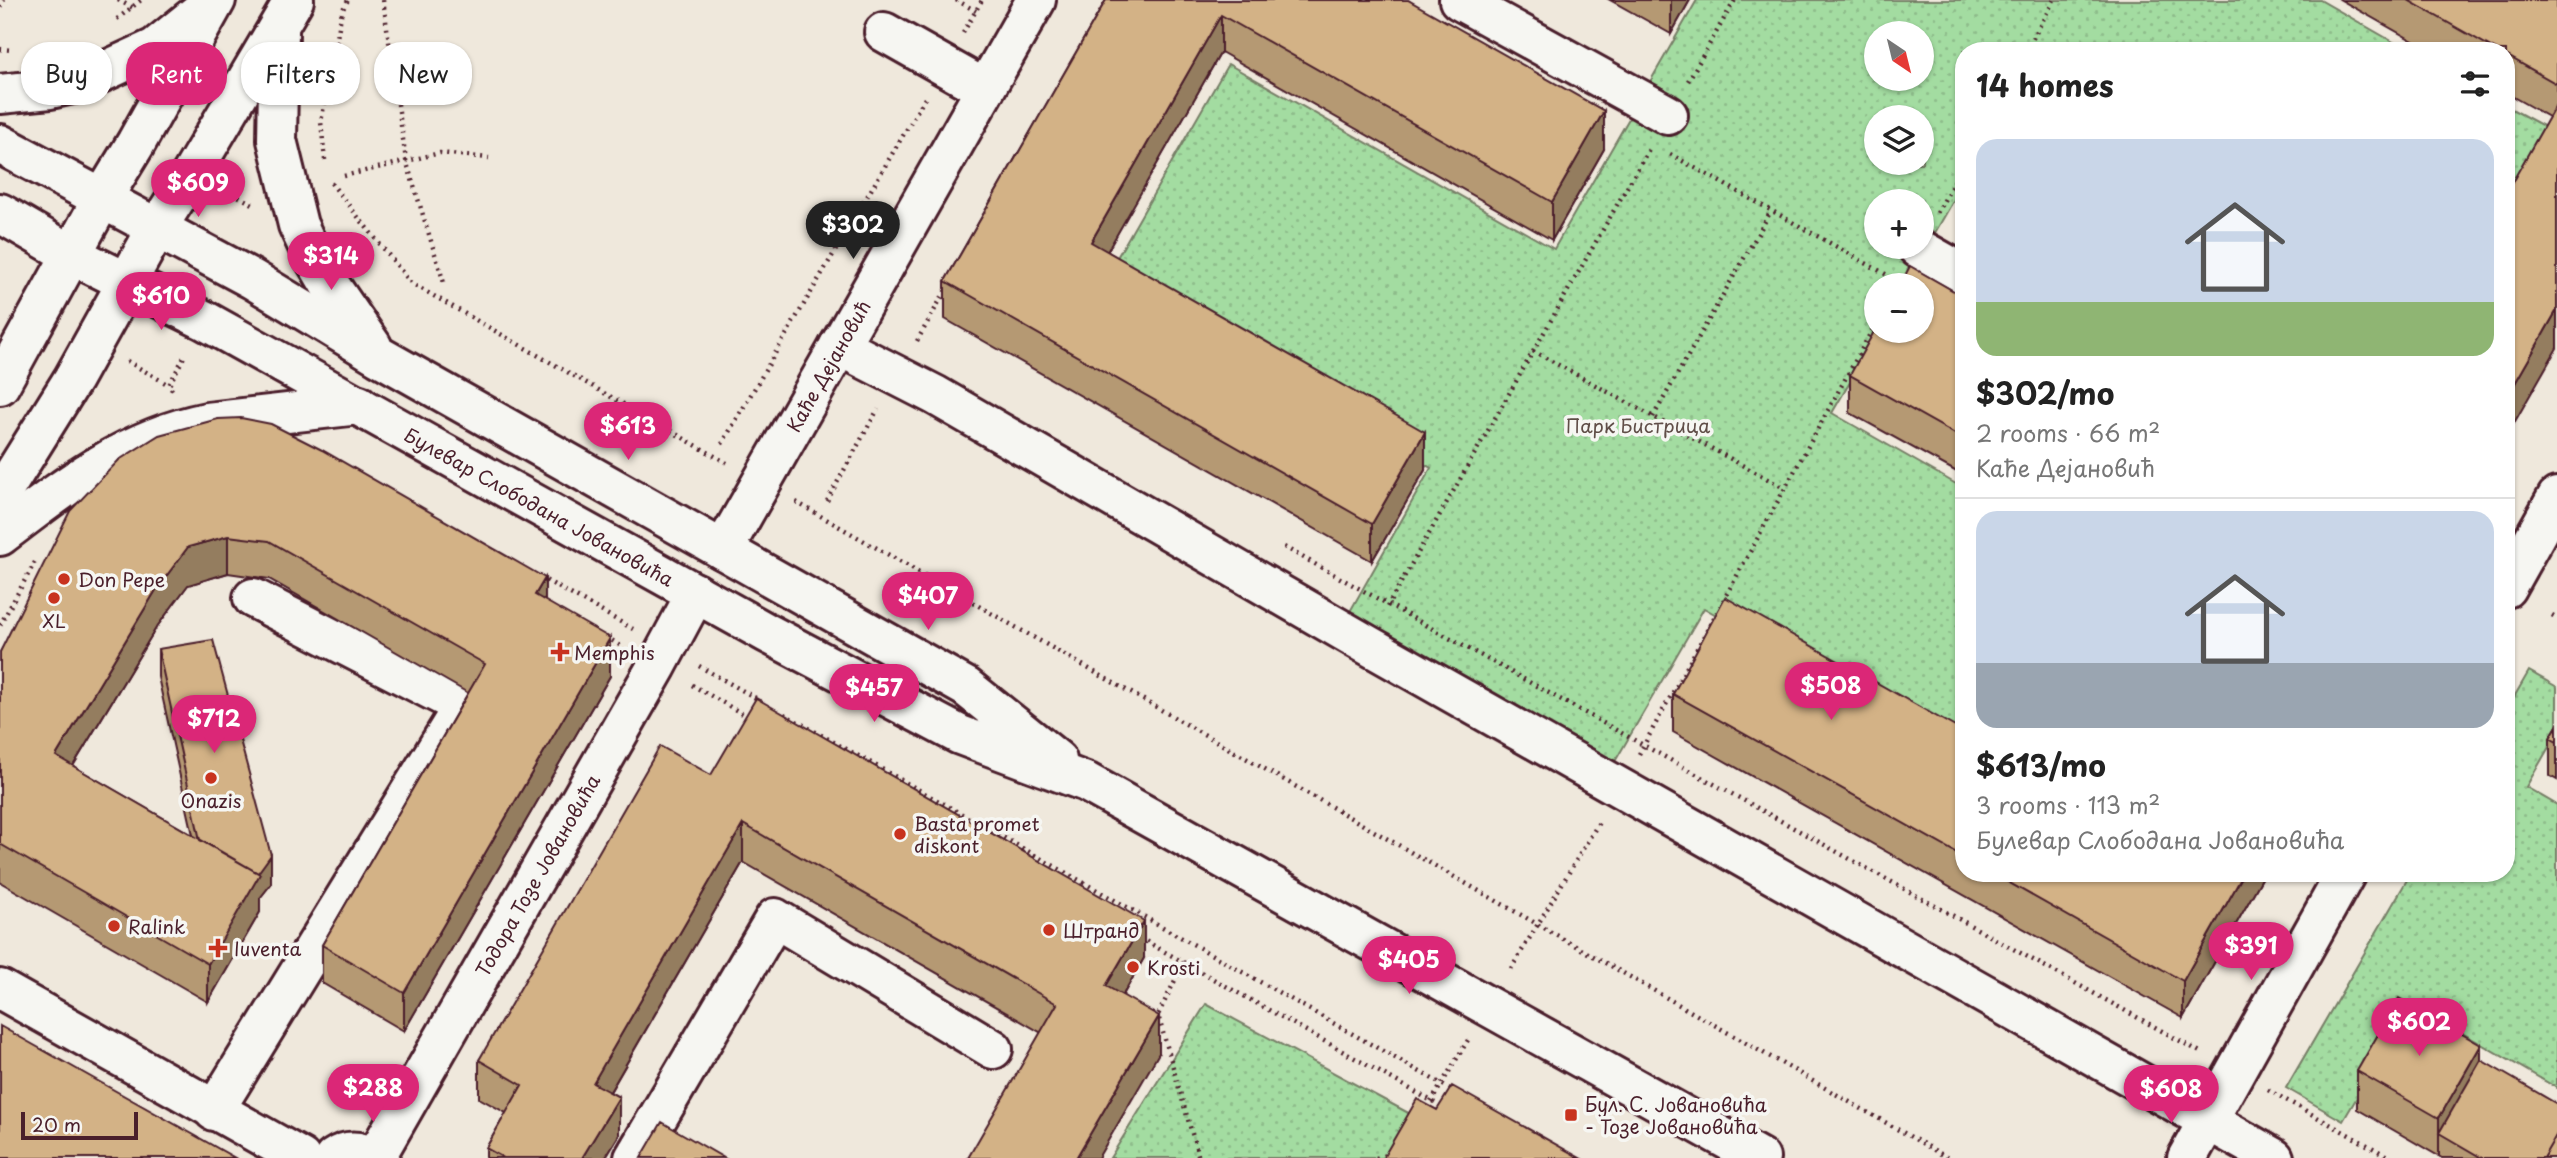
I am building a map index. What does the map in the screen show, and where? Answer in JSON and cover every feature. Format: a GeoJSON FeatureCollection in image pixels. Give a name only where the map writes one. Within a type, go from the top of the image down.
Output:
{"type":"FeatureCollection","features":[{"type":"Feature","properties":{"kind":"street"},"geometry":{"type":"LineString","coordinates":[[0,94],[50,89],[81,82],[155,48],[215,0]]}},
{"type":"Feature","properties":{"kind":"street"},"geometry":{"type":"LineString","coordinates":[[0,385],[215,0]]}},
{"type":"Feature","properties":{"kind":"street","name":"Каће Дејановић"},"geometry":{"type":"LineString","coordinates":[[723,550],[1036,0]]}},
{"type":"Feature","properties":{"kind":"street"},"geometry":{"type":"LineString","coordinates":[[1459,0],[1660,130]]}},
{"type":"Feature","properties":{"kind":"street"},"geometry":{"type":"LineString","coordinates":[[0,496],[74,379],[157,228],[286,13]]}},
{"type":"Feature","properties":{"kind":"street"},"geometry":{"type":"LineString","coordinates":[[286,13],[277,140],[299,225],[328,282],[379,356]]}},
{"type":"Feature","properties":{"kind":"street"},"geometry":{"type":"LineString","coordinates":[[884,32],[985,89]]}},
{"type":"Feature","properties":{"kind":"street","name":"Булевар Слободана Јовановића"},"geometry":{"type":"LineString","coordinates":[[0,144],[252,279],[379,356],[966,687],[1086,782]]}},
{"type":"Feature","properties":{"kind":"street","name":"Булевар Слободана Јовановића"},"geometry":{"type":"LineString","coordinates":[[0,213],[72,255],[204,320],[696,593],[960,735],[1086,782],[1760,1158]]}},
{"type":"Feature","properties":{"kind":"street"},"geometry":{"type":"LineString","coordinates":[[1934,242],[1955,264]]}},
{"type":"Feature","properties":{"kind":"street"},"geometry":{"type":"LineString","coordinates":[[839,346],[935,395],[1366,644],[2274,1158]]}},
{"type":"Feature","properties":{"kind":"street"},"geometry":{"type":"LineString","coordinates":[[0,536],[59,491],[130,446],[190,425],[359,405]]}},
{"type":"Feature","properties":{"kind":"street"},"geometry":{"type":"LineString","coordinates":[[2515,572],[2557,497]]}},
{"type":"Feature","properties":{"kind":"street","name":"Тодора Тозе Јовановића"},"geometry":{"type":"LineString","coordinates":[[374,1158],[662,657],[696,593]]}},
{"type":"Feature","properties":{"kind":"street"},"geometry":{"type":"LineString","coordinates":[[214,1111],[463,706],[253,598]]}},
{"type":"Feature","properties":{"kind":"street"},"geometry":{"type":"LineString","coordinates":[[2187,1158],[2341,882]]}},
{"type":"Feature","properties":{"kind":"street"},"geometry":{"type":"LineString","coordinates":[[634,1158],[775,918],[992,1049]]}},
{"type":"Feature","properties":{"kind":"street"},"geometry":{"type":"LineString","coordinates":[[0,989],[301,1158]]}},
{"type":"Feature","properties":{"kind":"street"},"geometry":{"type":"LineString","coordinates":[[334,1158],[352,1151],[364,1152],[374,1158]]}},
{"type":"Feature","properties":{"kind":"path"},"geometry":{"type":"LineString","coordinates":[[0,7],[4,0]]}},
{"type":"Feature","properties":{"kind":"path"},"geometry":{"type":"LineString","coordinates":[[118,0],[133,8]]}},
{"type":"Feature","properties":{"kind":"path"},"geometry":{"type":"LineString","coordinates":[[111,24],[141,0]]}},
{"type":"Feature","properties":{"kind":"path"},"geometry":{"type":"LineString","coordinates":[[342,11],[348,0]]}},
{"type":"Feature","properties":{"kind":"path"},"geometry":{"type":"LineString","coordinates":[[383,0],[407,160],[444,283]]}},
{"type":"Feature","properties":{"kind":"path"},"geometry":{"type":"LineString","coordinates":[[956,0],[976,11]]}},
{"type":"Feature","properties":{"kind":"path"},"geometry":{"type":"LineString","coordinates":[[722,444],[982,0]]}},
{"type":"Feature","properties":{"kind":"path"},"geometry":{"type":"LineString","coordinates":[[1366,644],[1735,0]]}},
{"type":"Feature","properties":{"kind":"path"},"geometry":{"type":"LineString","coordinates":[[2031,42],[2054,0]]}},
{"type":"Feature","properties":{"kind":"path"},"geometry":{"type":"LineString","coordinates":[[0,49],[17,51]]}},
{"type":"Feature","properties":{"kind":"path"},"geometry":{"type":"LineString","coordinates":[[1660,130],[1771,211],[1883,273]]}},
{"type":"Feature","properties":{"kind":"path"},"geometry":{"type":"LineString","coordinates":[[344,176],[440,153],[489,158]]}},
{"type":"Feature","properties":{"kind":"path"},"geometry":{"type":"LineString","coordinates":[[327,179],[411,283],[1948,1158]]}},
{"type":"Feature","properties":{"kind":"path"},"geometry":{"type":"LineString","coordinates":[[1934,218],[1955,180]]}},
{"type":"Feature","properties":{"kind":"path"},"geometry":{"type":"LineString","coordinates":[[1653,417],[1771,211]]}},
{"type":"Feature","properties":{"kind":"path"},"geometry":{"type":"LineString","coordinates":[[827,501],[949,285]]}},
{"type":"Feature","properties":{"kind":"path"},"geometry":{"type":"LineString","coordinates":[[1511,970],[1644,746],[1865,343]]}},
{"type":"Feature","properties":{"kind":"path"},"geometry":{"type":"LineString","coordinates":[[1533,351],[1784,488]]}},
{"type":"Feature","properties":{"kind":"path"},"geometry":{"type":"LineString","coordinates":[[1279,545],[2391,1158]]}},
{"type":"Feature","properties":{"kind":"path"},"geometry":{"type":"LineString","coordinates":[[532,573],[753,720]]}},
{"type":"Feature","properties":{"kind":"path"},"geometry":{"type":"LineString","coordinates":[[597,632],[662,657],[764,703]]}},
{"type":"Feature","properties":{"kind":"path"},"geometry":{"type":"LineString","coordinates":[[776,709],[1454,1091]]}},
{"type":"Feature","properties":{"kind":"path"},"geometry":{"type":"LineString","coordinates":[[1136,935],[1454,1114]]}},
{"type":"Feature","properties":{"kind":"path"},"geometry":{"type":"LineString","coordinates":[[1184,962],[1158,1015],[1199,1158]]}},
{"type":"Feature","properties":{"kind":"path"},"geometry":{"type":"LineString","coordinates":[[1425,1111],[1468,1040]]}},
{"type":"Feature","properties":{"kind":"path"},"geometry":{"type":"LineString","coordinates":[[1376,1158],[1402,1150]]}},
{"type":"Feature","properties":{"kind":"green space","name":"Парк Бистрица"},"geometry":{"type":"Polygon","coordinates":[[[1697,0],[2320,0],[2393,42],[1955,42],[1955,198],[1934,234],[1934,189],[1864,189],[1864,259],[1920,259],[1912,273],[1864,273],[1864,343],[1873,343],[1832,413],[1955,483],[1955,750],[1704,608],[1613,765],[1348,615],[1431,468],[1103,282],[1228,64],[1554,249],[1697,0]]]}},
{"type":"Feature","properties":{"kind":"green space"},"geometry":{"type":"Polygon","coordinates":[[[2515,111],[2547,128],[2515,184],[2515,111]]]}},
{"type":"Feature","properties":{"kind":"green space"},"geometry":{"type":"Polygon","coordinates":[[[2529,671],[2557,687],[2557,733],[2526,787],[2557,805],[2557,1088],[2412,1004],[2343,1121],[2286,1088],[2406,882],[2515,882],[2515,695],[2529,671]]]}},
{"type":"Feature","properties":{"kind":"green space"},"geometry":{"type":"Polygon","coordinates":[[[1206,1004],[1414,1116],[1388,1158],[1110,1158],[1206,1004]]]}},
{"type":"Feature","properties":{"kind":"building"},"geometry":{"type":"Polygon","coordinates":[[[1106,0],[1408,0],[1604,111],[1552,202],[1221,15],[1091,242],[1425,432],[1372,524],[945,281],[1106,0]]]}},
{"type":"Feature","properties":{"kind":"building"},"geometry":{"type":"Polygon","coordinates":[[[2408,0],[2557,0],[2557,84],[2515,60],[2515,42],[2482,42],[2408,0]]]}},
{"type":"Feature","properties":{"kind":"building"},"geometry":{"type":"Polygon","coordinates":[[[2557,103],[2557,310],[2515,383],[2515,177],[2557,103]]]}},
{"type":"Feature","properties":{"kind":"building"},"geometry":{"type":"Polygon","coordinates":[[[1910,266],[1922,273],[1906,273],[1910,266]]]}},
{"type":"Feature","properties":{"kind":"building"},"geometry":{"type":"Polygon","coordinates":[[[1934,280],[1955,292],[1955,434],[1850,375],[1868,343],[1934,343],[1934,280]]]}},
{"type":"Feature","properties":{"kind":"building"},"geometry":{"type":"Polygon","coordinates":[[[241,418],[271,424],[322,450],[545,578],[535,595],[610,638],[404,993],[322,945],[485,664],[269,541],[228,536],[188,547],[156,590],[56,756],[260,874],[208,964],[0,844],[0,652],[70,511],[119,460],[159,435],[218,419],[241,418]]]}},
{"type":"Feature","properties":{"kind":"building"},"geometry":{"type":"Polygon","coordinates":[[[1725,597],[1955,727],[1955,852],[1673,694],[1725,597]]]}},
{"type":"Feature","properties":{"kind":"building","name":"Onazis"},"geometry":{"type":"Polygon","coordinates":[[[213,640],[271,855],[258,873],[200,840],[158,649],[213,640]]]}},
{"type":"Feature","properties":{"kind":"building"},"geometry":{"type":"Polygon","coordinates":[[[756,698],[1144,921],[1106,986],[1159,1016],[1076,1158],[968,1158],[1057,1004],[743,824],[593,1083],[619,1097],[582,1158],[504,1158],[486,1148],[522,1085],[479,1060],[660,746],[711,775],[756,698]]]}},
{"type":"Feature","properties":{"kind":"building"},"geometry":{"type":"Polygon","coordinates":[[[2557,726],[2557,742],[2550,738],[2557,726]]]}},
{"type":"Feature","properties":{"kind":"building"},"geometry":{"type":"Polygon","coordinates":[[[2008,882],[2239,882],[2183,981],[2008,882]]]}},
{"type":"Feature","properties":{"kind":"building"},"geometry":{"type":"Polygon","coordinates":[[[2399,998],[2481,1045],[2439,1118],[2357,1071],[2399,998]]]}},
{"type":"Feature","properties":{"kind":"building"},"geometry":{"type":"Polygon","coordinates":[[[0,1026],[235,1158],[0,1158],[0,1026]]]}},
{"type":"Feature","properties":{"kind":"building"},"geometry":{"type":"Polygon","coordinates":[[[2481,1060],[2557,1104],[2557,1134],[2543,1158],[2482,1158],[2439,1133],[2481,1060]]]}},
{"type":"Feature","properties":{"kind":"building"},"geometry":{"type":"Polygon","coordinates":[[[1452,1086],[1580,1158],[1383,1158],[1417,1099],[1437,1110],[1452,1086]]]}},
{"type":"Feature","properties":{"kind":"building"},"geometry":{"type":"Polygon","coordinates":[[[662,1122],[724,1158],[641,1158],[662,1122]]]}},
{"type":"Feature","properties":{"kind":"building"},"geometry":{"type":"Polygon","coordinates":[[[2557,1134],[2557,1158],[2543,1158],[2557,1134]]]}},
{"type":"Feature","properties":{"kind":"place","name":"Don Pepe"},"geometry":{"type":"Point","coordinates":[64,579]}},
{"type":"Feature","properties":{"kind":"place","name":"XL"},"geometry":{"type":"Point","coordinates":[54,598]}},
{"type":"Feature","properties":{"kind":"place","name":"Memphis"},"geometry":{"type":"Point","coordinates":[560,652]}},
{"type":"Feature","properties":{"kind":"place","name":"Onazis"},"geometry":{"type":"Point","coordinates":[211,778]}},
{"type":"Feature","properties":{"kind":"place","name":"Basta promet diskont"},"geometry":{"type":"Point","coordinates":[900,834]}},
{"type":"Feature","properties":{"kind":"place","name":"Ralink"},"geometry":{"type":"Point","coordinates":[114,926]}},
{"type":"Feature","properties":{"kind":"place","name":"Штранд"},"geometry":{"type":"Point","coordinates":[1049,930]}},
{"type":"Feature","properties":{"kind":"place","name":"Iuventa"},"geometry":{"type":"Point","coordinates":[218,948]}},
{"type":"Feature","properties":{"kind":"place","name":"Krosti"},"geometry":{"type":"Point","coordinates":[1133,967]}},
{"type":"Feature","properties":{"kind":"place","name":"Бул. С. Јовановића - Тозе Јовановића"},"geometry":{"type":"Point","coordinates":[1571,1115]}}]}
